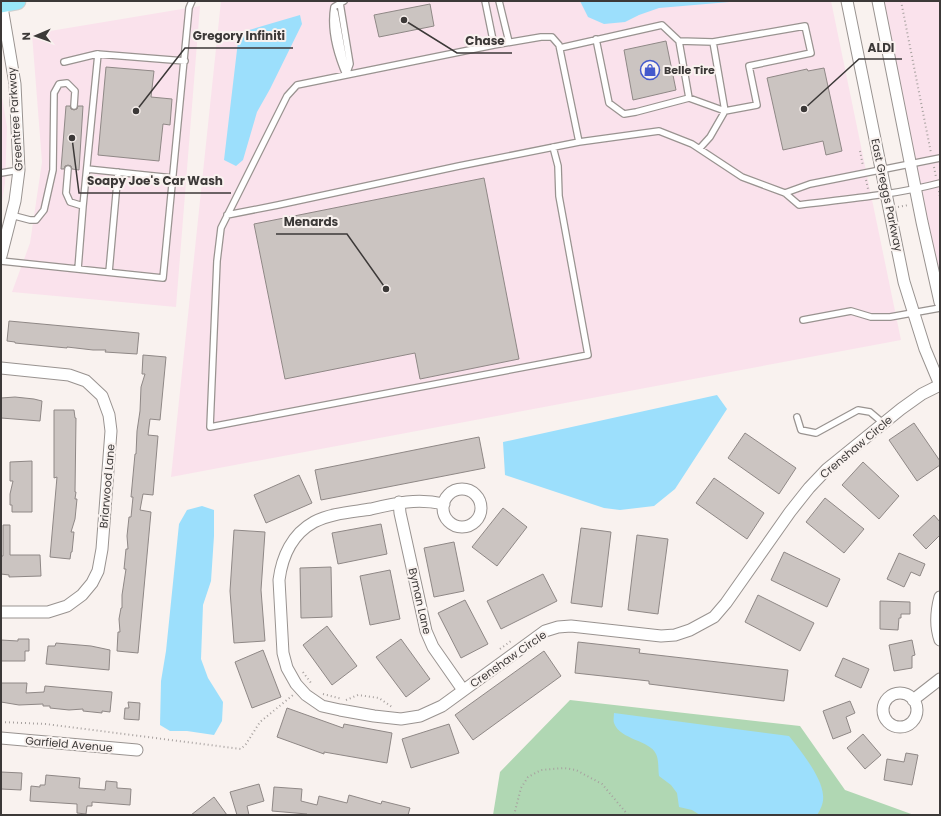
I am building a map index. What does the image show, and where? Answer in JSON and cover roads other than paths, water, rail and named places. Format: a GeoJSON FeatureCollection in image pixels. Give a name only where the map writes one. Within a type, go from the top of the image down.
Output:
{"type":"FeatureCollection","features":[{"type":"Feature","properties":{"kind":"street","name":"East Greggs Parkway"},"geometry":{"type":"LineString","coordinates":[[847,1],[904,282],[925,349],[940,385]]}},
{"type":"Feature","properties":{"kind":"street"},"geometry":{"type":"LineString","coordinates":[[878,1],[918,203],[940,302]]}},
{"type":"Feature","properties":{"kind":"street","name":"Greentree Parkway"},"geometry":{"type":"LineString","coordinates":[[1,256],[12,215],[20,170],[15,84],[5,3]]}},
{"type":"Feature","properties":{"kind":"street","name":"Briarwood Lane"},"geometry":{"type":"LineString","coordinates":[[1,368],[70,375],[86,381],[102,396],[109,415],[111,431],[102,549],[98,571],[92,583],[82,595],[67,606],[48,612],[1,612]]}},
{"type":"Feature","properties":{"kind":"street","name":"Crenshaw Circle"},"geometry":{"type":"LineString","coordinates":[[444,504],[415,500],[329,517],[314,522],[294,540],[285,554],[280,568],[279,580],[283,653],[287,668],[296,684],[306,695],[322,706],[374,716],[400,719],[420,716],[442,706],[544,631],[558,627],[571,626],[661,636],[675,635],[690,630],[714,617],[726,603],[790,512],[809,488],[827,469],[901,409],[922,394],[940,385]]}},
{"type":"Feature","properties":{"kind":"street","name":"Byman Lane"},"geometry":{"type":"LineString","coordinates":[[400,502],[400,513],[426,631],[433,647],[463,690]]}},
{"type":"Feature","properties":{"kind":"street"},"geometry":{"type":"LineString","coordinates":[[940,598],[937,607],[936,619],[940,640]]}},
{"type":"Feature","properties":{"kind":"street"},"geometry":{"type":"LineString","coordinates":[[913,700],[940,680]]}},
{"type":"Feature","properties":{"kind":"street","name":"Garfield Avenue"},"geometry":{"type":"LineString","coordinates":[[1,738],[137,750]]}},
{"type":"Feature","properties":{"kind":"lane"},"geometry":{"type":"LineString","coordinates":[[186,1],[189,8]]}},
{"type":"Feature","properties":{"kind":"lane"},"geometry":{"type":"LineString","coordinates":[[1,261],[163,278],[189,8],[192,1]]}},
{"type":"Feature","properties":{"kind":"lane"},"geometry":{"type":"LineString","coordinates":[[485,1],[494,45]]}},
{"type":"Feature","properties":{"kind":"lane"},"geometry":{"type":"LineString","coordinates":[[499,1],[509,42]]}},
{"type":"Feature","properties":{"kind":"lane"},"geometry":{"type":"LineString","coordinates":[[342,2],[350,64],[346,75],[340,60],[332,20],[334,7],[342,2]]}},
{"type":"Feature","properties":{"kind":"lane"},"geometry":{"type":"LineString","coordinates":[[560,48],[596,39],[662,26],[679,41],[689,98]]}},
{"type":"Feature","properties":{"kind":"lane"},"geometry":{"type":"LineString","coordinates":[[596,39],[609,103],[624,114],[689,98],[724,111],[757,105],[749,66],[811,53],[805,26],[713,42],[679,41]]}},
{"type":"Feature","properties":{"kind":"lane"},"geometry":{"type":"LineString","coordinates":[[554,147],[558,166],[559,196],[588,356],[210,427],[217,261],[221,228],[226,214],[287,96],[297,85],[509,42],[541,37],[552,37],[560,48],[579,142]]}},
{"type":"Feature","properties":{"kind":"lane"},"geometry":{"type":"LineString","coordinates":[[700,148],[710,137],[724,111],[713,42]]}},
{"type":"Feature","properties":{"kind":"lane"},"geometry":{"type":"LineString","coordinates":[[64,62],[98,54],[185,61]]}},
{"type":"Feature","properties":{"kind":"lane"},"geometry":{"type":"LineString","coordinates":[[78,269],[98,54]]}},
{"type":"Feature","properties":{"kind":"lane"},"geometry":{"type":"LineString","coordinates":[[12,215],[30,220],[36,220],[44,210],[52,170],[54,93],[59,84],[67,83],[75,91],[74,106]]}},
{"type":"Feature","properties":{"kind":"lane"},"geometry":{"type":"LineString","coordinates":[[226,214],[278,205],[579,142],[659,131],[700,148],[742,177],[785,193],[799,205],[887,195],[939,183]]}},
{"type":"Feature","properties":{"kind":"lane"},"geometry":{"type":"LineString","coordinates":[[785,193],[810,184],[940,158]]}},
{"type":"Feature","properties":{"kind":"lane"},"geometry":{"type":"LineString","coordinates":[[87,168],[173,178]]}},
{"type":"Feature","properties":{"kind":"lane"},"geometry":{"type":"LineString","coordinates":[[68,169],[66,193],[70,202],[83,206]]}},
{"type":"Feature","properties":{"kind":"lane"},"geometry":{"type":"LineString","coordinates":[[1,173],[20,170]]}},
{"type":"Feature","properties":{"kind":"lane"},"geometry":{"type":"LineString","coordinates":[[109,272],[118,172]]}},
{"type":"Feature","properties":{"kind":"lane"},"geometry":{"type":"LineString","coordinates":[[803,320],[851,311],[871,317],[890,317],[940,308]]}},
{"type":"Feature","properties":{"kind":"lane"},"geometry":{"type":"LineString","coordinates":[[797,418],[801,430],[816,434],[858,410],[870,412],[884,424]]}},
{"type":"Feature","properties":{"kind":"water"},"geometry":{"type":"Polygon","coordinates":[[[580,1],[741,1],[659,8],[625,22],[604,24],[588,17],[580,1]]]}},
{"type":"Feature","properties":{"kind":"water"},"geometry":{"type":"Polygon","coordinates":[[[300,15],[302,24],[257,112],[243,160],[236,166],[224,160],[239,33],[300,15]]]}},
{"type":"Feature","properties":{"kind":"water"},"geometry":{"type":"Polygon","coordinates":[[[717,395],[727,409],[675,489],[654,506],[620,510],[604,508],[505,475],[503,442],[717,395]]]}},
{"type":"Feature","properties":{"kind":"water"},"geometry":{"type":"Polygon","coordinates":[[[202,506],[214,510],[211,581],[203,605],[201,659],[208,678],[223,702],[222,721],[214,735],[187,731],[170,731],[160,725],[161,681],[166,651],[179,524],[187,510],[202,506]]]}},
{"type":"Feature","properties":{"kind":"water"},"geometry":{"type":"Polygon","coordinates":[[[614,713],[789,736],[810,764],[819,780],[823,795],[821,808],[817,815],[700,815],[692,810],[679,807],[677,793],[671,785],[659,776],[657,756],[653,749],[628,737],[617,729],[614,722],[614,713]]]}},
{"type":"Feature","properties":{"kind":"place","name":"Chase"},"geometry":{"type":"Point","coordinates":[404,20]}},
{"type":"Feature","properties":{"kind":"place","name":"Belle Tire"},"geometry":{"type":"Point","coordinates":[650,70]}},
{"type":"Feature","properties":{"kind":"place","name":"ALDI"},"geometry":{"type":"Point","coordinates":[804,109]}},
{"type":"Feature","properties":{"kind":"place","name":"Gregory Infiniti"},"geometry":{"type":"Point","coordinates":[136,111]}},
{"type":"Feature","properties":{"kind":"place","name":"Soapy Joe's Car Wash"},"geometry":{"type":"Point","coordinates":[72,138]}},
{"type":"Feature","properties":{"kind":"place","name":"Menards"},"geometry":{"type":"Point","coordinates":[386,289]}}]}
